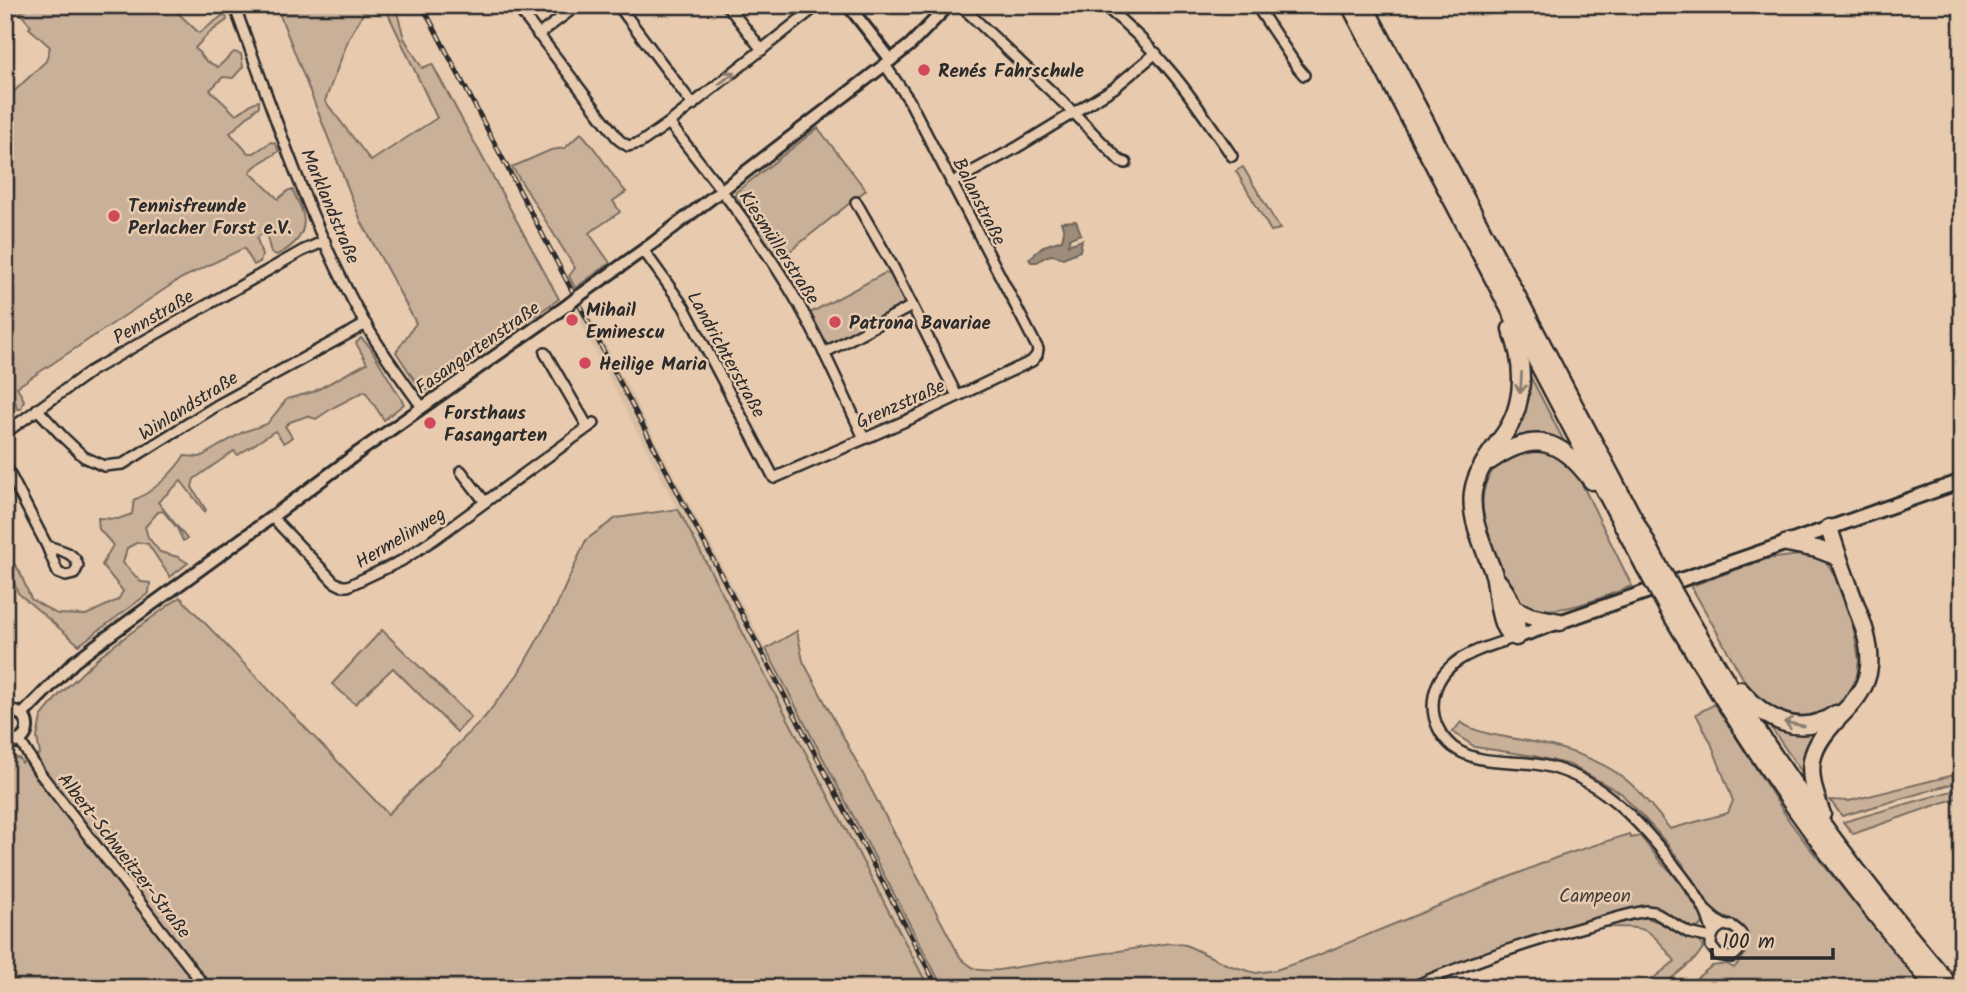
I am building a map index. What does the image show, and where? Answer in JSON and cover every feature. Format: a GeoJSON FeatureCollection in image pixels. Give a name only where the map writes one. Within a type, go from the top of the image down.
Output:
{"type":"FeatureCollection","features":[{"type":"Feature","properties":{"kind":"highway"},"geometry":{"type":"LineString","coordinates":[[1350,5],[1621,522]]}},
{"type":"Feature","properties":{"kind":"highway"},"geometry":{"type":"LineString","coordinates":[[1364,5],[1651,565],[1725,701],[1812,814]]}},
{"type":"Feature","properties":{"kind":"highway"},"geometry":{"type":"LineString","coordinates":[[1495,578],[1503,586],[1515,609],[1516,637],[1506,631],[1495,589],[1495,578],[1473,508],[1474,485],[1512,421],[1520,398],[1519,356],[1513,332],[1501,306],[1502,293]]}},
{"type":"Feature","properties":{"kind":"highway"},"geometry":{"type":"LineString","coordinates":[[1485,464],[1506,450],[1524,443],[1537,442],[1556,447],[1568,454],[1580,466],[1651,565]]}},
{"type":"Feature","properties":{"kind":"highway"},"geometry":{"type":"LineString","coordinates":[[1812,814],[1811,773],[1814,751],[1827,730],[1855,701],[1869,669],[1869,652],[1863,625],[1829,528]]}},
{"type":"Feature","properties":{"kind":"highway"},"geometry":{"type":"LineString","coordinates":[[1787,543],[1817,548],[1838,557]]}},
{"type":"Feature","properties":{"kind":"highway"},"geometry":{"type":"LineString","coordinates":[[1674,607],[1738,687],[1766,716],[1806,727],[1826,721],[1855,701]]}},
{"type":"Feature","properties":{"kind":"highway"},"geometry":{"type":"LineString","coordinates":[[1515,609],[1530,616],[1560,622]]}},
{"type":"Feature","properties":{"kind":"highway"},"geometry":{"type":"LineString","coordinates":[[1698,634],[1868,905],[1936,988]]}},
{"type":"Feature","properties":{"kind":"highway"},"geometry":{"type":"LineString","coordinates":[[1827,841],[1952,988]]}},
{"type":"Feature","properties":{"kind":"main road"},"geometry":{"type":"LineString","coordinates":[[1516,637],[1962,481]]}},
{"type":"Feature","properties":{"kind":"street","name":"Marklandstraße"},"geometry":{"type":"LineString","coordinates":[[234,5],[325,241],[366,324],[422,408]]}},
{"type":"Feature","properties":{"kind":"street"},"geometry":{"type":"LineString","coordinates":[[516,5],[619,140],[628,146],[640,143],[693,105],[818,5]]}},
{"type":"Feature","properties":{"kind":"street"},"geometry":{"type":"LineString","coordinates":[[538,35],[578,5]]}},
{"type":"Feature","properties":{"kind":"street"},"geometry":{"type":"LineString","coordinates":[[618,5],[693,105]]}},
{"type":"Feature","properties":{"kind":"street"},"geometry":{"type":"LineString","coordinates":[[727,5],[762,50]]}},
{"type":"Feature","properties":{"kind":"street","name":"Balanstraße"},"geometry":{"type":"LineString","coordinates":[[848,5],[888,63],[909,100],[1038,349],[1037,355]]}},
{"type":"Feature","properties":{"kind":"street","name":"Fasangartenstraße"},"geometry":{"type":"LineString","coordinates":[[22,715],[74,662],[310,487],[643,251],[888,63],[910,45],[949,5]]}},
{"type":"Feature","properties":{"kind":"street"},"geometry":{"type":"LineString","coordinates":[[960,5],[1073,112],[1120,161],[1126,163]]}},
{"type":"Feature","properties":{"kind":"street"},"geometry":{"type":"LineString","coordinates":[[1103,5],[1156,53],[1190,93],[1232,156]]}},
{"type":"Feature","properties":{"kind":"street"},"geometry":{"type":"LineString","coordinates":[[1256,5],[1304,75]]}},
{"type":"Feature","properties":{"kind":"street"},"geometry":{"type":"LineString","coordinates":[[951,183],[1016,148],[1114,88],[1156,53]]}},
{"type":"Feature","properties":{"kind":"street","name":"Kiesmüllerstraße"},"geometry":{"type":"LineString","coordinates":[[668,123],[740,213],[783,278],[824,353],[864,438]]}},
{"type":"Feature","properties":{"kind":"street"},"geometry":{"type":"LineString","coordinates":[[856,202],[957,396]]}},
{"type":"Feature","properties":{"kind":"street","name":"Pennstraße"},"geometry":{"type":"LineString","coordinates":[[5,433],[91,371],[302,251],[325,241]]}},
{"type":"Feature","properties":{"kind":"street","name":"Landrichterstraße"},"geometry":{"type":"LineString","coordinates":[[643,251],[684,307],[774,478]]}},
{"type":"Feature","properties":{"kind":"street"},"geometry":{"type":"LineString","coordinates":[[824,353],[912,306]]}},
{"type":"Feature","properties":{"kind":"street","name":"Winlandstraße"},"geometry":{"type":"LineString","coordinates":[[37,409],[84,457],[104,466],[123,464],[216,406],[366,324]]}},
{"type":"Feature","properties":{"kind":"street","name":"Hermelinweg"},"geometry":{"type":"LineString","coordinates":[[272,517],[334,582],[342,586],[355,584],[401,561],[591,425],[545,354]]}},
{"type":"Feature","properties":{"kind":"street","name":"Grenzstraße"},"geometry":{"type":"LineString","coordinates":[[774,478],[1032,361],[1037,355]]}},
{"type":"Feature","properties":{"kind":"street"},"geometry":{"type":"LineString","coordinates":[[5,465],[47,546]]}},
{"type":"Feature","properties":{"kind":"street"},"geometry":{"type":"LineString","coordinates":[[461,471],[485,502]]}},
{"type":"Feature","properties":{"kind":"street"},"geometry":{"type":"LineString","coordinates":[[1516,637],[1464,657],[1444,672],[1435,690],[1433,710],[1443,737],[1454,748],[1470,757],[1542,765],[1578,777],[1610,796],[1650,835],[1680,872],[1706,911],[1714,951],[1724,957],[1736,954],[1742,946],[1741,935],[1735,928],[1724,925],[1706,911]]}},
{"type":"Feature","properties":{"kind":"street"},"geometry":{"type":"LineString","coordinates":[[5,712],[12,711],[22,715],[28,728],[20,741],[5,742]]}},
{"type":"Feature","properties":{"kind":"street","name":"Albert-Schweitzer-Straße"},"geometry":{"type":"LineString","coordinates":[[20,741],[39,772],[206,988]]}},
{"type":"Feature","properties":{"kind":"street"},"geometry":{"type":"LineString","coordinates":[[1410,988],[1521,946],[1639,912],[1654,912],[1689,933],[1712,936]]}},
{"type":"Feature","properties":{"kind":"street"},"geometry":{"type":"LineString","coordinates":[[1689,933],[1704,931],[1709,922]]}},
{"type":"Feature","properties":{"kind":"street"},"geometry":{"type":"LineString","coordinates":[[1712,936],[1724,925]]}},
{"type":"Feature","properties":{"kind":"shaded area"},"geometry":{"type":"Polygon","coordinates":[[[1076,221],[1081,234],[1070,238],[1068,245],[1082,240],[1080,251],[1063,258],[1053,255],[1031,262],[1029,259],[1044,246],[1062,240],[1064,231],[1061,222],[1076,221]]]}},
{"type":"Feature","properties":{"kind":"shaded area"},"geometry":{"type":"Polygon","coordinates":[[[584,304],[943,988],[928,988],[574,311],[584,304]]]}},
{"type":"Feature","properties":{"kind":"green space"},"geometry":{"type":"Polygon","coordinates":[[[30,5],[179,5],[175,10],[199,33],[222,16],[226,16],[227,20],[195,48],[206,61],[218,67],[234,52],[241,54],[243,67],[233,78],[223,77],[210,90],[235,114],[259,101],[259,106],[230,133],[248,153],[254,153],[271,142],[275,143],[279,151],[250,172],[278,199],[293,190],[302,211],[304,226],[295,243],[277,255],[271,253],[267,237],[262,234],[257,238],[262,256],[260,262],[254,265],[244,248],[180,279],[17,387],[24,400],[21,409],[17,409],[14,398],[5,392],[5,100],[46,61],[50,47],[29,28],[31,26],[20,13],[30,5]]]}},
{"type":"Feature","properties":{"kind":"green space"},"geometry":{"type":"Polygon","coordinates":[[[276,5],[368,5],[349,38],[325,101],[371,161],[437,118],[384,5],[395,5],[404,38],[422,68],[432,64],[559,299],[423,393],[396,352],[416,323],[361,221],[276,5]]]}},
{"type":"Feature","properties":{"kind":"green space"},"geometry":{"type":"Polygon","coordinates":[[[818,128],[866,190],[779,260],[735,195],[818,128]]]}},
{"type":"Feature","properties":{"kind":"green space"},"geometry":{"type":"Polygon","coordinates":[[[581,133],[626,192],[613,201],[620,212],[589,233],[610,263],[575,288],[569,276],[575,268],[512,167],[551,150],[565,148],[581,133]]]}},
{"type":"Feature","properties":{"kind":"green space"},"geometry":{"type":"Polygon","coordinates":[[[1243,167],[1280,229],[1271,231],[1236,171],[1243,167]]]}},
{"type":"Feature","properties":{"kind":"green space"},"geometry":{"type":"Polygon","coordinates":[[[885,273],[893,275],[907,301],[906,307],[825,347],[809,318],[810,313],[885,273]]]}},
{"type":"Feature","properties":{"kind":"green space"},"geometry":{"type":"Polygon","coordinates":[[[361,338],[370,347],[404,404],[384,420],[365,391],[316,419],[307,416],[290,422],[285,426],[292,437],[284,443],[275,431],[238,455],[234,451],[194,479],[192,487],[205,512],[181,481],[158,502],[187,539],[183,541],[177,528],[163,511],[158,512],[145,527],[148,537],[160,552],[188,563],[170,577],[148,544],[138,542],[127,548],[123,563],[141,582],[150,583],[149,593],[79,645],[18,593],[5,566],[5,554],[19,570],[31,599],[57,614],[86,615],[118,600],[123,591],[102,565],[113,545],[99,529],[98,518],[118,519],[132,514],[134,500],[162,481],[184,456],[200,457],[243,432],[267,424],[287,399],[313,392],[367,363],[356,343],[361,338]]]}},
{"type":"Feature","properties":{"kind":"green space"},"geometry":{"type":"Polygon","coordinates":[[[1526,368],[1569,451],[1500,447],[1526,368]]]}},
{"type":"Feature","properties":{"kind":"green space"},"geometry":{"type":"Polygon","coordinates":[[[1522,450],[1541,450],[1556,455],[1571,465],[1632,586],[1589,602],[1557,609],[1528,606],[1516,599],[1486,530],[1483,493],[1489,477],[1500,463],[1522,450]]]}},
{"type":"Feature","properties":{"kind":"green space"},"geometry":{"type":"Polygon","coordinates":[[[678,509],[929,988],[5,988],[5,753],[20,759],[22,763],[40,754],[37,738],[41,717],[59,695],[102,654],[180,597],[388,814],[484,718],[518,674],[556,607],[586,540],[616,518],[678,509]]]}},
{"type":"Feature","properties":{"kind":"green space"},"geometry":{"type":"Polygon","coordinates":[[[1809,554],[1820,557],[1835,576],[1854,630],[1859,660],[1857,676],[1846,699],[1837,708],[1808,721],[1782,717],[1753,696],[1691,586],[1766,559],[1809,554]]]}},
{"type":"Feature","properties":{"kind":"green space"},"geometry":{"type":"Polygon","coordinates":[[[382,630],[471,717],[457,732],[393,668],[355,704],[332,684],[382,630]]]}},
{"type":"Feature","properties":{"kind":"green space","name":"Campeon"},"geometry":{"type":"Polygon","coordinates":[[[797,631],[803,661],[960,957],[978,970],[999,970],[1170,943],[1186,945],[1228,965],[1256,973],[1276,970],[1558,857],[1629,834],[1631,838],[1640,836],[1671,871],[1700,913],[1703,923],[1693,929],[1654,907],[1640,907],[1518,942],[1458,963],[1400,988],[943,988],[766,649],[797,631]]]}},
{"type":"Feature","properties":{"kind":"green space"},"geometry":{"type":"Polygon","coordinates":[[[1715,704],[1790,822],[1924,988],[1684,988],[1712,966],[1727,964],[1734,968],[1747,950],[1747,939],[1741,925],[1712,910],[1683,864],[1621,793],[1570,765],[1534,756],[1475,747],[1453,732],[1461,722],[1476,730],[1543,744],[1590,759],[1631,784],[1670,829],[1728,813],[1733,801],[1711,743],[1696,714],[1715,704]]]}},
{"type":"Feature","properties":{"kind":"green space"},"geometry":{"type":"Polygon","coordinates":[[[1768,723],[1822,727],[1805,777],[1768,723]]]}},
{"type":"Feature","properties":{"kind":"green space"},"geometry":{"type":"Polygon","coordinates":[[[1962,773],[1962,781],[1842,816],[1830,800],[1849,801],[1962,773]]]}},
{"type":"Feature","properties":{"kind":"green space"},"geometry":{"type":"Polygon","coordinates":[[[1962,788],[1962,796],[1853,834],[1843,822],[1962,788]]]}},
{"type":"Feature","properties":{"kind":"green space"},"geometry":{"type":"Polygon","coordinates":[[[1639,917],[1655,921],[1700,941],[1703,948],[1695,959],[1660,988],[1645,988],[1645,985],[1675,961],[1659,942],[1641,929],[1607,927],[1609,924],[1639,917]]]}},
{"type":"Feature","properties":{"kind":"railway"},"geometry":{"type":"LineString","coordinates":[[422,5],[938,988]]}},
{"type":"Feature","properties":{"kind":"place","name":"Renés Fahrschule"},"geometry":{"type":"Point","coordinates":[924,70]}},
{"type":"Feature","properties":{"kind":"place","name":"Tennisfreunde Perlacher Forst e.V."},"geometry":{"type":"Point","coordinates":[114,216]}},
{"type":"Feature","properties":{"kind":"place","name":"Mihail Eminescu"},"geometry":{"type":"Point","coordinates":[572,320]}},
{"type":"Feature","properties":{"kind":"place","name":"Patrona Bavariae"},"geometry":{"type":"Point","coordinates":[835,322]}},
{"type":"Feature","properties":{"kind":"place","name":"Heilige Maria"},"geometry":{"type":"Point","coordinates":[585,363]}},
{"type":"Feature","properties":{"kind":"place","name":"Forsthaus Fasangarten"},"geometry":{"type":"Point","coordinates":[430,423]}}]}
